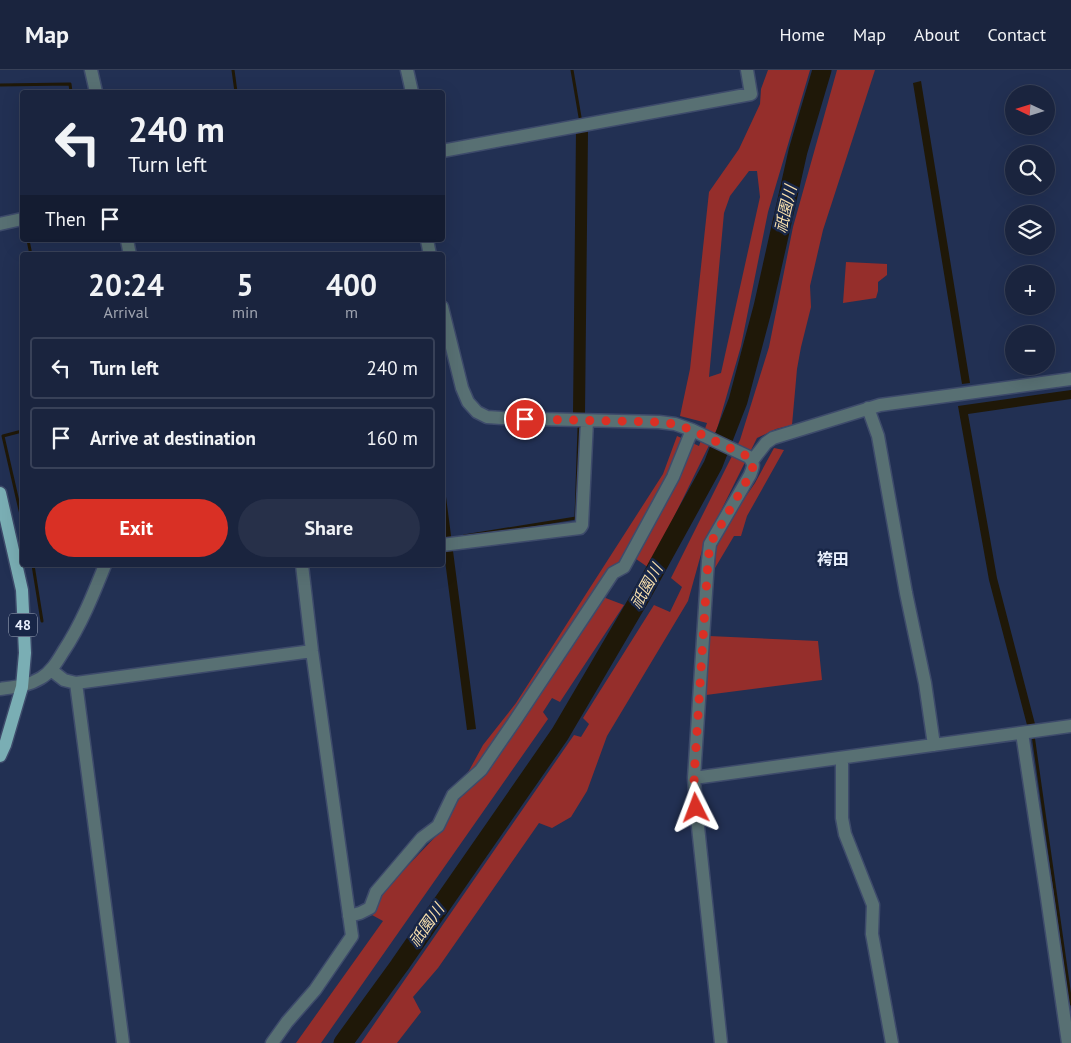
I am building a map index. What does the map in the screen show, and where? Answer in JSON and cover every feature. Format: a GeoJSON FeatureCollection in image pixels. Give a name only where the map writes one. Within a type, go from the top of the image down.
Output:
{"type":"FeatureCollection","features":[{"type":"Feature","properties":{"kind":"main road","name":"48"},"geometry":{"type":"LineString","coordinates":[[0,493],[22,590],[25,653],[22,687],[6,745],[0,756]]}},
{"type":"Feature","properties":{"kind":"street"},"geometry":{"type":"LineString","coordinates":[[91,70],[96,90]]}},
{"type":"Feature","properties":{"kind":"street"},"geometry":{"type":"LineString","coordinates":[[407,70],[412,90]]}},
{"type":"Feature","properties":{"kind":"street"},"geometry":{"type":"LineString","coordinates":[[445,150],[751,94],[747,70]]}},
{"type":"Feature","properties":{"kind":"street"},"geometry":{"type":"LineString","coordinates":[[0,224],[20,220]]}},
{"type":"Feature","properties":{"kind":"street"},"geometry":{"type":"LineString","coordinates":[[445,319],[462,388],[468,402],[478,412],[487,417],[675,424],[692,430],[751,459],[753,466],[750,475],[710,544],[694,778],[721,1043]]}},
{"type":"Feature","properties":{"kind":"street"},"geometry":{"type":"LineString","coordinates":[[751,459],[773,438],[880,405],[1071,379]]}},
{"type":"Feature","properties":{"kind":"street"},"geometry":{"type":"LineString","coordinates":[[868,408],[878,436],[906,593],[925,683],[934,745]]}},
{"type":"Feature","properties":{"kind":"street"},"geometry":{"type":"LineString","coordinates":[[445,545],[580,528],[582,525],[587,420]]}},
{"type":"Feature","properties":{"kind":"street"},"geometry":{"type":"LineString","coordinates":[[349,916],[360,914],[370,908],[376,892],[422,838],[438,826],[453,795],[480,770],[613,574],[624,567],[673,477],[692,430]]}},
{"type":"Feature","properties":{"kind":"street"},"geometry":{"type":"LineString","coordinates":[[0,689],[22,687],[52,670],[85,614],[104,567]]}},
{"type":"Feature","properties":{"kind":"street"},"geometry":{"type":"LineString","coordinates":[[272,1043],[287,1022],[315,990],[352,936],[312,651],[302,567]]}},
{"type":"Feature","properties":{"kind":"street"},"geometry":{"type":"LineString","coordinates":[[52,670],[64,680],[76,683],[312,651]]}},
{"type":"Feature","properties":{"kind":"street"},"geometry":{"type":"LineString","coordinates":[[76,683],[123,1043]]}},
{"type":"Feature","properties":{"kind":"street"},"geometry":{"type":"LineString","coordinates":[[694,778],[1071,726]]}},
{"type":"Feature","properties":{"kind":"street"},"geometry":{"type":"LineString","coordinates":[[1022,733],[1068,1043]]}},
{"type":"Feature","properties":{"kind":"street"},"geometry":{"type":"LineString","coordinates":[[842,758],[842,818],[845,834],[873,905],[872,934],[892,1043]]}},
{"type":"Feature","properties":{"kind":"shaded area"},"geometry":{"type":"Polygon","coordinates":[[[768,70],[810,70],[768,212],[741,346],[717,429],[649,568],[629,554],[595,594],[624,605],[560,702],[552,698],[543,712],[548,719],[321,1043],[296,1043],[383,921],[372,915],[379,896],[437,835],[459,799],[459,789],[483,745],[516,703],[663,474],[677,436],[699,446],[707,423],[680,416],[690,369],[709,192],[739,149],[760,104],[761,89],[768,70]],[[749,171],[730,196],[724,213],[709,377],[721,373],[760,197],[757,171],[749,171]]]}},
{"type":"Feature","properties":{"kind":"shaded area"},"geometry":{"type":"Polygon","coordinates":[[[837,70],[875,70],[823,230],[810,286],[811,307],[797,369],[792,425],[776,429],[757,438],[703,547],[688,601],[607,736],[587,791],[571,817],[552,828],[539,823],[438,968],[413,997],[421,1012],[397,1043],[361,1043],[574,735],[581,737],[589,724],[583,718],[654,605],[670,612],[682,587],[671,578],[740,440],[769,347],[793,227],[837,70]]]}},
{"type":"Feature","properties":{"kind":"shaded area"},"geometry":{"type":"Polygon","coordinates":[[[921,81],[970,383],[962,384],[913,83],[921,81]]]}},
{"type":"Feature","properties":{"kind":"shaded area"},"geometry":{"type":"Polygon","coordinates":[[[576,131],[588,131],[585,414],[573,414],[576,131]]]}},
{"type":"Feature","properties":{"kind":"shaded area"},"geometry":{"type":"Polygon","coordinates":[[[846,262],[887,264],[887,275],[878,282],[876,298],[843,303],[846,262]]]}},
{"type":"Feature","properties":{"kind":"shaded area"},"geometry":{"type":"Polygon","coordinates":[[[1071,390],[1071,399],[968,414],[997,578],[1035,724],[1027,725],[989,580],[958,406],[1071,390]]]}},
{"type":"Feature","properties":{"kind":"shaded area"},"geometry":{"type":"Polygon","coordinates":[[[774,448],[784,450],[747,516],[741,536],[734,536],[715,568],[716,548],[726,525],[755,483],[774,448]]]}},
{"type":"Feature","properties":{"kind":"shaded area"},"geometry":{"type":"Polygon","coordinates":[[[445,489],[476,729],[467,730],[445,560],[445,489]]]}},
{"type":"Feature","properties":{"kind":"shaded area"},"geometry":{"type":"Polygon","coordinates":[[[709,636],[818,641],[822,680],[706,695],[709,636]]]}},
{"type":"Feature","properties":{"kind":"waterway"},"geometry":{"type":"LineString","coordinates":[[233,70],[236,90]]}},
{"type":"Feature","properties":{"kind":"waterway"},"geometry":{"type":"LineString","coordinates":[[572,70],[581,123]]}},
{"type":"Feature","properties":{"kind":"waterway","name":"祇園川"},"geometry":{"type":"LineString","coordinates":[[343,1043],[399,966],[560,734],[641,596],[713,465],[738,401],[763,307],[798,151],[822,70]]}},
{"type":"Feature","properties":{"kind":"waterway"},"geometry":{"type":"LineString","coordinates":[[0,85],[70,84],[71,90]]}},
{"type":"Feature","properties":{"kind":"waterway"},"geometry":{"type":"LineString","coordinates":[[28,242],[30,252]]}},
{"type":"Feature","properties":{"kind":"waterway"},"geometry":{"type":"LineString","coordinates":[[464,536],[576,518],[579,428]]}},
{"type":"Feature","properties":{"kind":"waterway"},"geometry":{"type":"LineString","coordinates":[[20,432],[3,436],[20,510]]}},
{"type":"Feature","properties":{"kind":"waterway"},"geometry":{"type":"LineString","coordinates":[[33,567],[42,621]]}},
{"type":"Feature","properties":{"kind":"waterway"},"geometry":{"type":"LineString","coordinates":[[1033,735],[1071,1004]]}},
{"type":"Feature","properties":{"kind":"district","name":"袴田"},"geometry":{"type":"Point","coordinates":[833,559]}},
{"type":"Feature","properties":{"kind":"route"},"geometry":{"type":"LineString","coordinates":[[525,419],[675,424],[749,457],[752,461],[753,466],[750,475],[710,544],[694,778],[696,808]]}}]}
